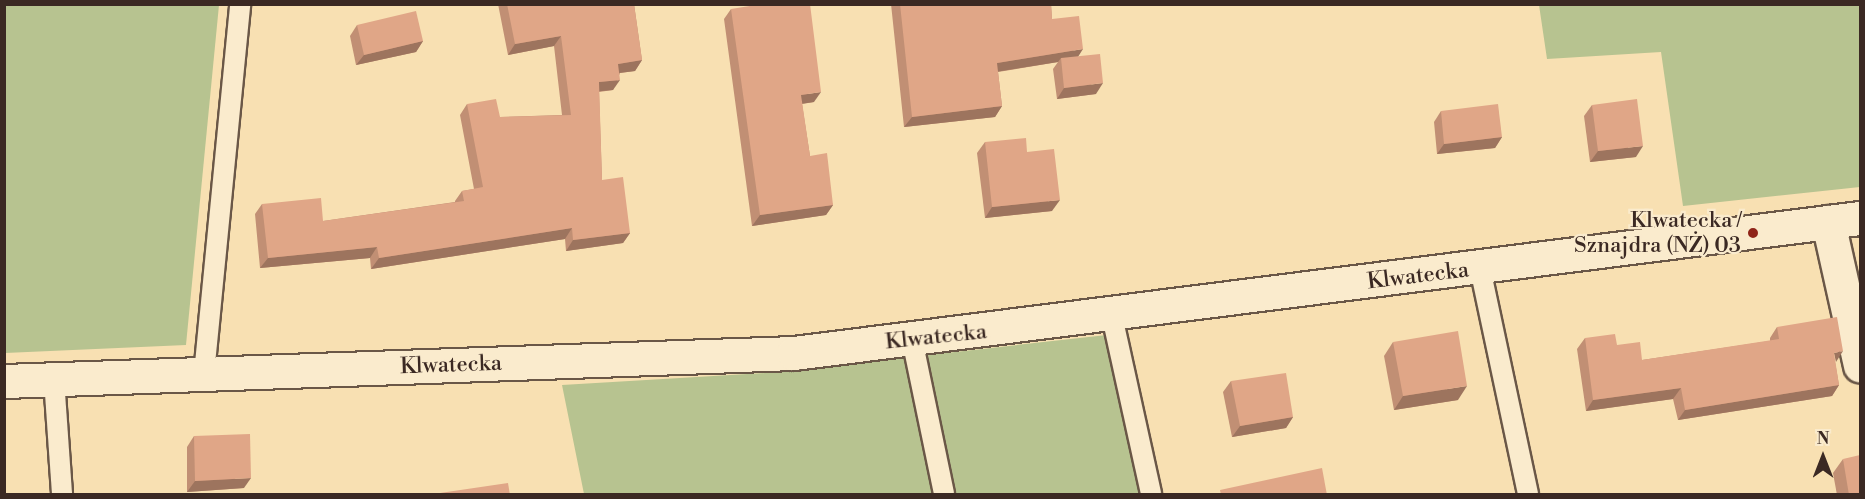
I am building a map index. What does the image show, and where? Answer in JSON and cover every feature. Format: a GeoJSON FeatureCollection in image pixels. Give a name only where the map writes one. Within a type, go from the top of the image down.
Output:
{"type":"FeatureCollection","features":[{"type":"Feature","properties":{"kind":"street","name":"Klwatecka"},"geometry":{"type":"LineString","coordinates":[[4,381],[794,353],[1112,316],[1860,218]]}},
{"type":"Feature","properties":{"kind":"street"},"geometry":{"type":"LineString","coordinates":[[1828,222],[1860,365]]}},
{"type":"Feature","properties":{"kind":"lane"},"geometry":{"type":"LineString","coordinates":[[204,374],[240,4]]}},
{"type":"Feature","properties":{"kind":"lane"},"geometry":{"type":"LineString","coordinates":[[1480,268],[1528,495]]}},
{"type":"Feature","properties":{"kind":"lane"},"geometry":{"type":"LineString","coordinates":[[1112,316],[1151,495]]}},
{"type":"Feature","properties":{"kind":"lane"},"geometry":{"type":"LineString","coordinates":[[912,339],[944,495]]}},
{"type":"Feature","properties":{"kind":"lane"},"geometry":{"type":"LineString","coordinates":[[54,379],[62,495]]}},
{"type":"Feature","properties":{"kind":"green space"},"geometry":{"type":"Polygon","coordinates":[[[4,5],[219,5],[186,345],[5,353],[4,5]]]}},
{"type":"Feature","properties":{"kind":"green space"},"geometry":{"type":"Polygon","coordinates":[[[1539,5],[1860,5],[1860,187],[1683,206],[1661,52],[1547,59],[1539,5]]]}},
{"type":"Feature","properties":{"kind":"green space"},"geometry":{"type":"Polygon","coordinates":[[[1116,334],[1146,494],[584,494],[562,385],[765,373],[1116,334]]]}},
{"type":"Feature","properties":{"kind":"building"},"geometry":{"type":"Polygon","coordinates":[[[507,4],[634,4],[642,60],[618,64],[620,80],[599,82],[602,180],[623,177],[630,233],[573,240],[572,228],[379,258],[377,247],[268,258],[262,204],[321,198],[323,221],[464,201],[462,191],[483,187],[467,104],[496,99],[500,117],[571,115],[561,36],[515,44],[507,4]]]}},
{"type":"Feature","properties":{"kind":"building"},"geometry":{"type":"Polygon","coordinates":[[[762,4],[810,4],[821,92],[801,95],[810,156],[827,153],[833,205],[760,215],[731,9],[762,4]]]}},
{"type":"Feature","properties":{"kind":"building"},"geometry":{"type":"Polygon","coordinates":[[[900,4],[1051,4],[1052,19],[1079,16],[1083,49],[997,63],[1002,106],[912,117],[900,4]]]}},
{"type":"Feature","properties":{"kind":"building"},"geometry":{"type":"Polygon","coordinates":[[[416,11],[423,41],[364,55],[357,25],[416,11]]]}},
{"type":"Feature","properties":{"kind":"building"},"geometry":{"type":"Polygon","coordinates":[[[1100,54],[1103,83],[1064,88],[1061,58],[1100,54]]]}},
{"type":"Feature","properties":{"kind":"building"},"geometry":{"type":"Polygon","coordinates":[[[1637,99],[1643,146],[1598,151],[1592,105],[1637,99]]]}},
{"type":"Feature","properties":{"kind":"building"},"geometry":{"type":"Polygon","coordinates":[[[1498,104],[1502,137],[1444,144],[1441,111],[1498,104]]]}},
{"type":"Feature","properties":{"kind":"building"},"geometry":{"type":"Polygon","coordinates":[[[1026,138],[1027,152],[1054,149],[1060,200],[992,207],[985,142],[1026,138]]]}},
{"type":"Feature","properties":{"kind":"building"},"geometry":{"type":"Polygon","coordinates":[[[1837,317],[1843,351],[1834,353],[1839,385],[1685,410],[1681,388],[1593,400],[1585,338],[1615,334],[1617,345],[1640,342],[1642,360],[1779,339],[1777,327],[1837,317]]]}},
{"type":"Feature","properties":{"kind":"building"},"geometry":{"type":"Polygon","coordinates":[[[1458,331],[1467,386],[1403,396],[1393,342],[1458,331]]]}},
{"type":"Feature","properties":{"kind":"building"},"geometry":{"type":"Polygon","coordinates":[[[1286,373],[1293,417],[1240,426],[1231,381],[1286,373]]]}},
{"type":"Feature","properties":{"kind":"building"},"geometry":{"type":"Polygon","coordinates":[[[250,434],[251,478],[195,481],[194,436],[250,434]]]}},
{"type":"Feature","properties":{"kind":"building"},"geometry":{"type":"Polygon","coordinates":[[[1860,455],[1860,495],[1849,495],[1843,459],[1860,455]]]}},
{"type":"Feature","properties":{"kind":"building"},"geometry":{"type":"Polygon","coordinates":[[[1322,468],[1327,495],[1221,495],[1220,490],[1322,468]]]}},
{"type":"Feature","properties":{"kind":"building"},"geometry":{"type":"Polygon","coordinates":[[[508,483],[510,495],[440,495],[440,493],[508,483]]]}},
{"type":"Feature","properties":{"kind":"place","name":"Klwatecka / Sznajdra (NŻ) 03"},"geometry":{"type":"Point","coordinates":[1753,233]}}]}
